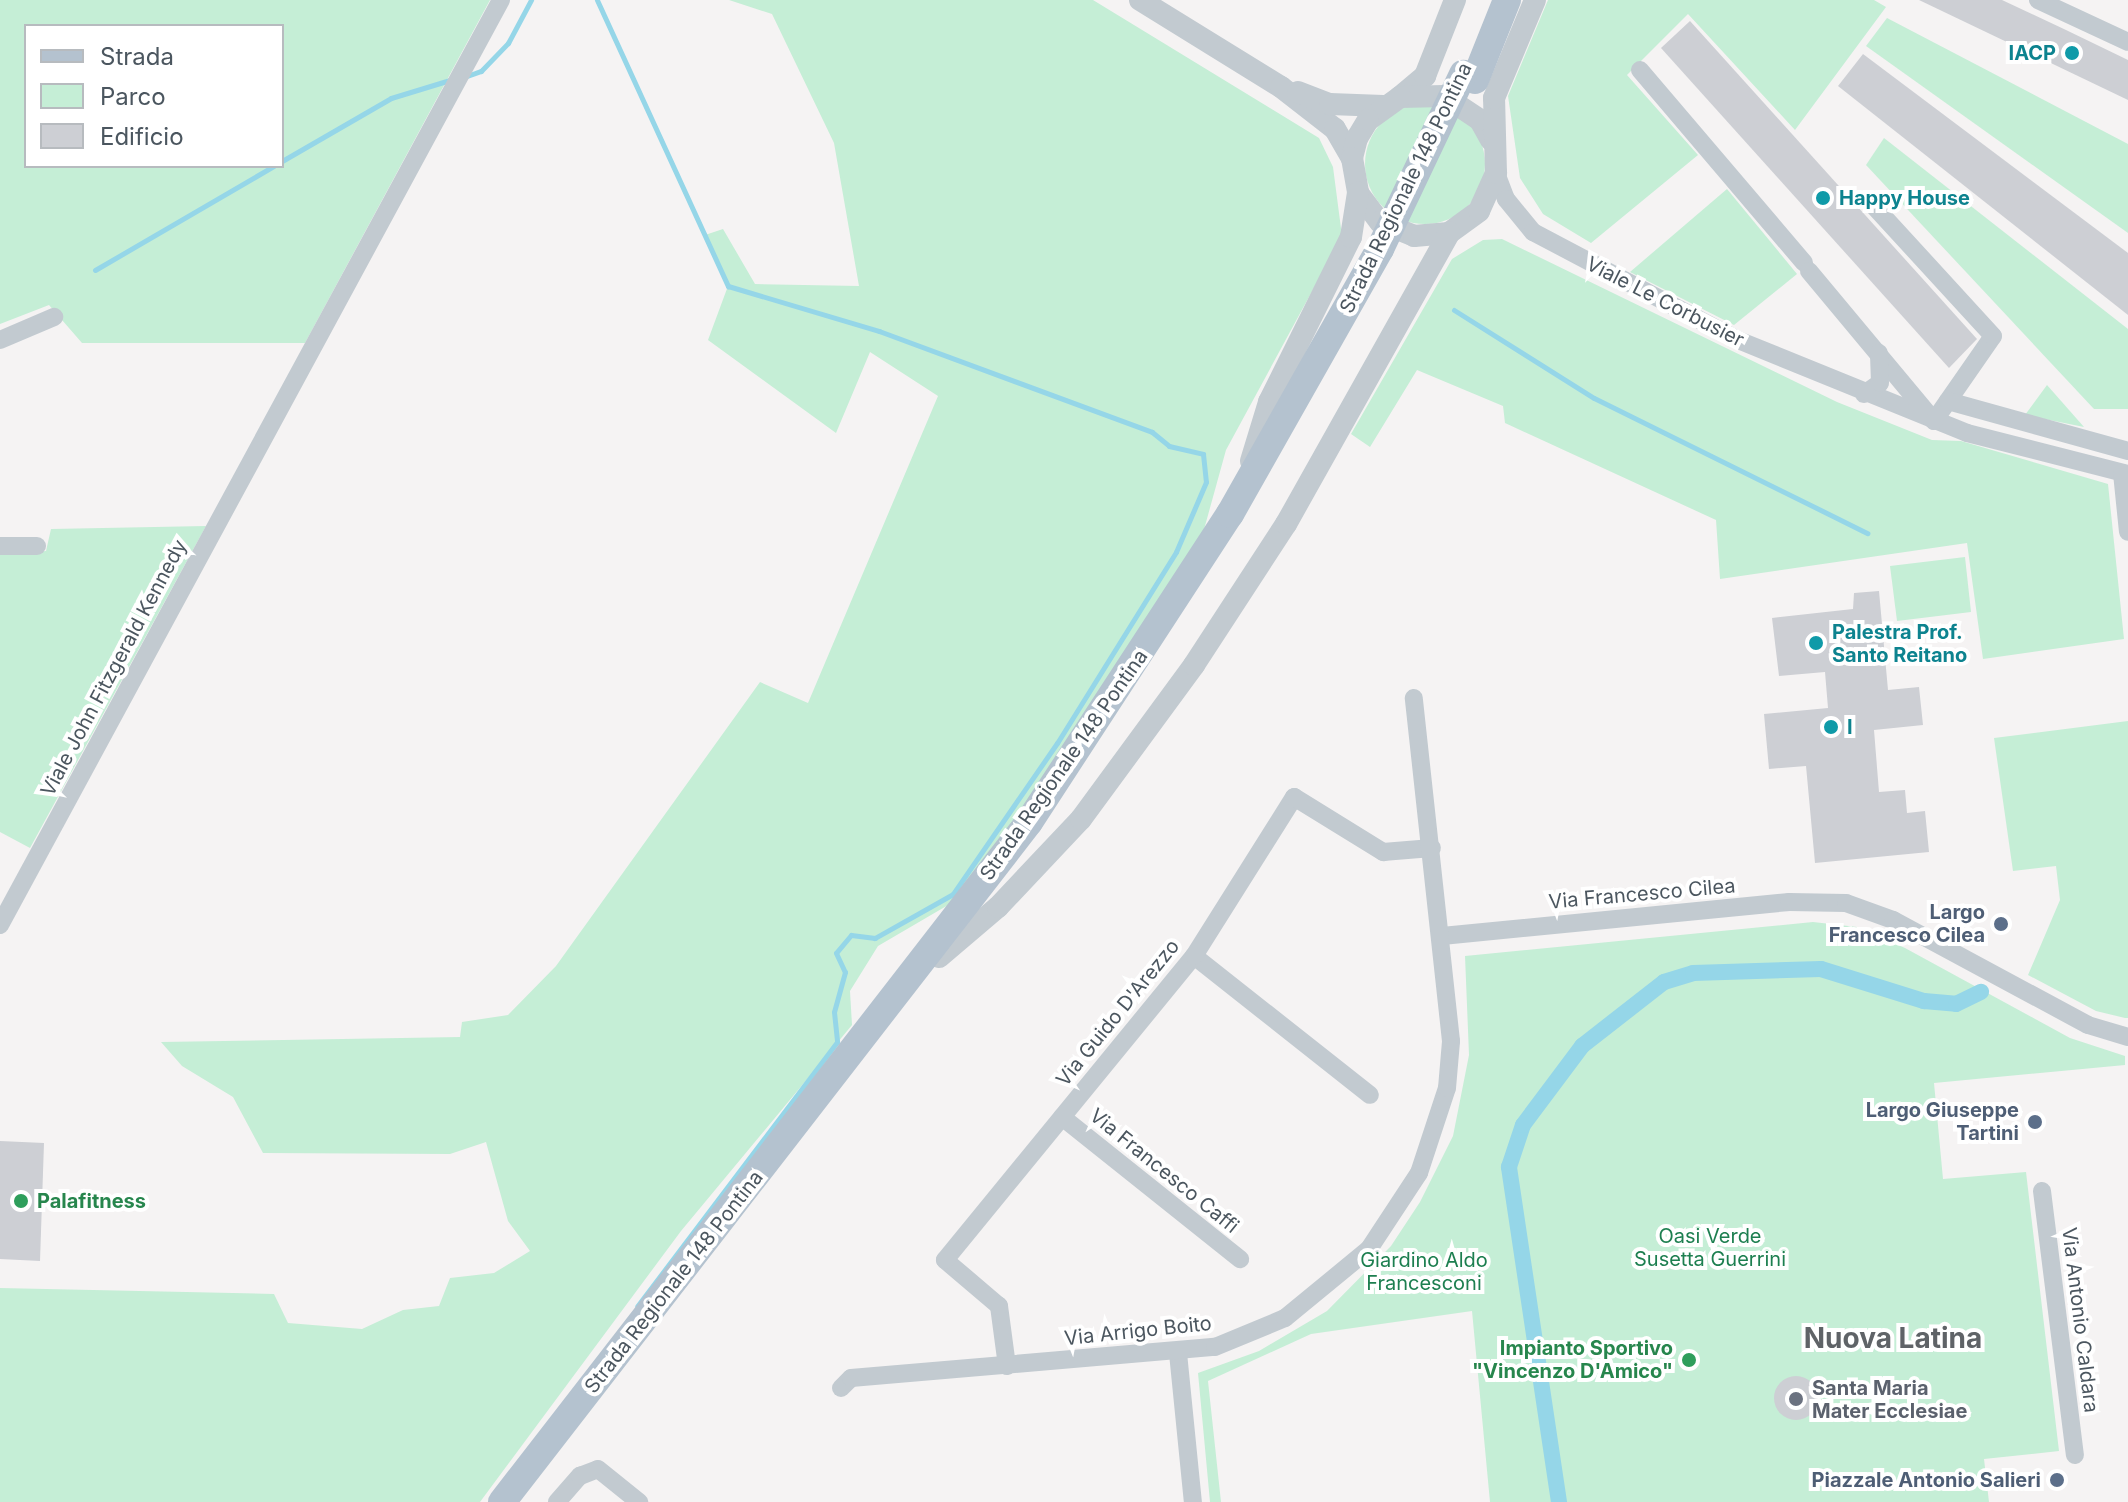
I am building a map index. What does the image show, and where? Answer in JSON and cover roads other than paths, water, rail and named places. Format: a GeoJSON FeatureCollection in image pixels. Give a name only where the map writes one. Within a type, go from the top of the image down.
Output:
{"type":"FeatureCollection","features":[{"type":"Feature","properties":{"kind":"main road","name":"Strada Regionale 148 Pontina"},"geometry":{"type":"LineString","coordinates":[[1469,77],[1494,0]]}},
{"type":"Feature","properties":{"kind":"main road","name":"Strada Regionale 148 Pontina"},"geometry":{"type":"LineString","coordinates":[[519,1502],[939,957],[1134,696],[1268,483],[1386,251],[1507,0]]}},
{"type":"Feature","properties":{"kind":"main road","name":"Strada Regionale 148 Pontina"},"geometry":{"type":"LineString","coordinates":[[502,1502],[1029,822],[1230,514],[1386,251]]}},
{"type":"Feature","properties":{"kind":"street","name":"Viale John Fitzgerald Kennedy"},"geometry":{"type":"LineString","coordinates":[[0,925],[258,427],[501,0]]}},
{"type":"Feature","properties":{"kind":"street"},"geometry":{"type":"LineString","coordinates":[[1140,0],[1281,87],[1335,129],[1352,158],[1358,193],[1351,237],[1269,402],[1230,514]]}},
{"type":"Feature","properties":{"kind":"street"},"geometry":{"type":"LineString","coordinates":[[1352,158],[1357,138],[1392,101],[1425,76],[1455,0]]}},
{"type":"Feature","properties":{"kind":"street"},"geometry":{"type":"LineString","coordinates":[[939,957],[998,907],[1081,819],[1194,665],[1286,524],[1449,233],[1479,211],[1496,173],[1491,140],[1494,98],[1535,0]]}},
{"type":"Feature","properties":{"kind":"street"},"geometry":{"type":"LineString","coordinates":[[2038,0],[2128,42]]}},
{"type":"Feature","properties":{"kind":"street"},"geometry":{"type":"LineString","coordinates":[[1640,70],[1934,421],[1993,336],[1870,202]]}},
{"type":"Feature","properties":{"kind":"street"},"geometry":{"type":"LineString","coordinates":[[1281,87],[1330,104],[1444,96],[1480,120],[1491,140]]}},
{"type":"Feature","properties":{"kind":"street","name":"Viale Le Corbusier"},"geometry":{"type":"LineString","coordinates":[[1496,173],[1506,199],[1533,232],[1738,340],[1934,421],[2125,474]]}},
{"type":"Feature","properties":{"kind":"street"},"geometry":{"type":"LineString","coordinates":[[1358,193],[1396,231],[1449,233]]}},
{"type":"Feature","properties":{"kind":"street"},"geometry":{"type":"LineString","coordinates":[[0,340],[54,317]]}},
{"type":"Feature","properties":{"kind":"street"},"geometry":{"type":"LineString","coordinates":[[1864,394],[1880,383],[1879,353]]}},
{"type":"Feature","properties":{"kind":"street"},"geometry":{"type":"LineString","coordinates":[[1948,401],[2128,451]]}},
{"type":"Feature","properties":{"kind":"street"},"geometry":{"type":"LineString","coordinates":[[2125,474],[2128,532]]}},
{"type":"Feature","properties":{"kind":"street"},"geometry":{"type":"LineString","coordinates":[[0,546],[37,546]]}},
{"type":"Feature","properties":{"kind":"street","name":"Via Arrigo Boito"},"geometry":{"type":"LineString","coordinates":[[841,1388],[851,1378],[1178,1353],[1253,1335],[1285,1318],[1342,1278],[1397,1211],[1419,1173],[1447,1088],[1451,1041],[1414,698]]}},
{"type":"Feature","properties":{"kind":"street","name":"Via Guido D'Arezzo"},"geometry":{"type":"LineString","coordinates":[[1007,1366],[999,1306],[945,1260],[1194,956],[1294,797],[1383,852],[1432,848]]}},
{"type":"Feature","properties":{"kind":"street","name":"Via Francesco Cilea"},"geometry":{"type":"LineString","coordinates":[[1442,936],[1789,902],[1846,903],[1893,920],[1999,980],[2088,1025],[2128,1037]]}},
{"type":"Feature","properties":{"kind":"street"},"geometry":{"type":"LineString","coordinates":[[1194,956],[1370,1095]]}},
{"type":"Feature","properties":{"kind":"street","name":"Via Francesco Caffi"},"geometry":{"type":"LineString","coordinates":[[1062,1117],[1240,1259]]}},
{"type":"Feature","properties":{"kind":"street","name":"Via Antonio Caldara"},"geometry":{"type":"LineString","coordinates":[[2042,1191],[2075,1455]]}},
{"type":"Feature","properties":{"kind":"street"},"geometry":{"type":"LineString","coordinates":[[1178,1353],[1193,1502]]}},
{"type":"Feature","properties":{"kind":"street"},"geometry":{"type":"LineString","coordinates":[[557,1502],[580,1476],[598,1469],[639,1502]]}},
{"type":"Feature","properties":{"kind":"waterway"},"geometry":{"type":"LineString","coordinates":[[467,76],[481,71],[508,43],[531,0]]}},
{"type":"Feature","properties":{"kind":"waterway"},"geometry":{"type":"LineString","coordinates":[[597,0],[728,286],[879,331],[1152,432],[1169,446],[1203,454],[1206,482],[1176,552],[1057,743],[953,894],[875,938],[851,935],[836,953],[845,972],[834,1012],[837,1042],[637,1306]]}},
{"type":"Feature","properties":{"kind":"waterway"},"geometry":{"type":"LineString","coordinates":[[284,160],[391,98],[453,79]]}},
{"type":"Feature","properties":{"kind":"waterway"},"geometry":{"type":"LineString","coordinates":[[95,270],[271,168]]}},
{"type":"Feature","properties":{"kind":"waterway"},"geometry":{"type":"LineString","coordinates":[[1454,310],[1594,398],[1867,533]]}},
{"type":"Feature","properties":{"kind":"waterway"},"geometry":{"type":"LineString","coordinates":[[1559,1502],[1509,1167],[1523,1125],[1582,1046],[1664,982],[1693,973],[1821,969],[1924,1001],[1956,1004],[1981,992]]}},
{"type":"Feature","properties":{"kind":"place","name":"IACP"},"geometry":{"type":"Point","coordinates":[2072,53]}},
{"type":"Feature","properties":{"kind":"place","name":"Happy House"},"geometry":{"type":"Point","coordinates":[1823,198]}},
{"type":"Feature","properties":{"kind":"place","name":"Palestra Prof. Santo Reitano"},"geometry":{"type":"Point","coordinates":[1816,643]}},
{"type":"Feature","properties":{"kind":"place","name":"I"},"geometry":{"type":"Point","coordinates":[1831,727]}},
{"type":"Feature","properties":{"kind":"place","name":"Largo Francesco Cilea"},"geometry":{"type":"Point","coordinates":[2001,924]}},
{"type":"Feature","properties":{"kind":"place","name":"Largo Giuseppe Tartini"},"geometry":{"type":"Point","coordinates":[2035,1122]}},
{"type":"Feature","properties":{"kind":"place","name":"Palafitness"},"geometry":{"type":"Point","coordinates":[21,1201]}},
{"type":"Feature","properties":{"kind":"place","name":"Impianto Sportivo \"Vincenzo D'Amico\""},"geometry":{"type":"Point","coordinates":[1689,1360]}},
{"type":"Feature","properties":{"kind":"place","name":"Santa Maria Mater Ecclesiae"},"geometry":{"type":"Point","coordinates":[1796,1399]}},
{"type":"Feature","properties":{"kind":"place","name":"Piazzale Antonio Salieri"},"geometry":{"type":"Point","coordinates":[2057,1480]}},
{"type":"Feature","properties":{"kind":"district","name":"Nuova Latina"},"geometry":{"type":"Point","coordinates":[1893,1338]}},
{"type":"Feature","properties":{"kind":"park label","name":"Oasi Verde Susetta Guerrini"},"geometry":{"type":"Point","coordinates":[1710,1248]}},
{"type":"Feature","properties":{"kind":"park label","name":"Giardino Aldo Francesconi"},"geometry":{"type":"Point","coordinates":[1424,1272]}}]}
